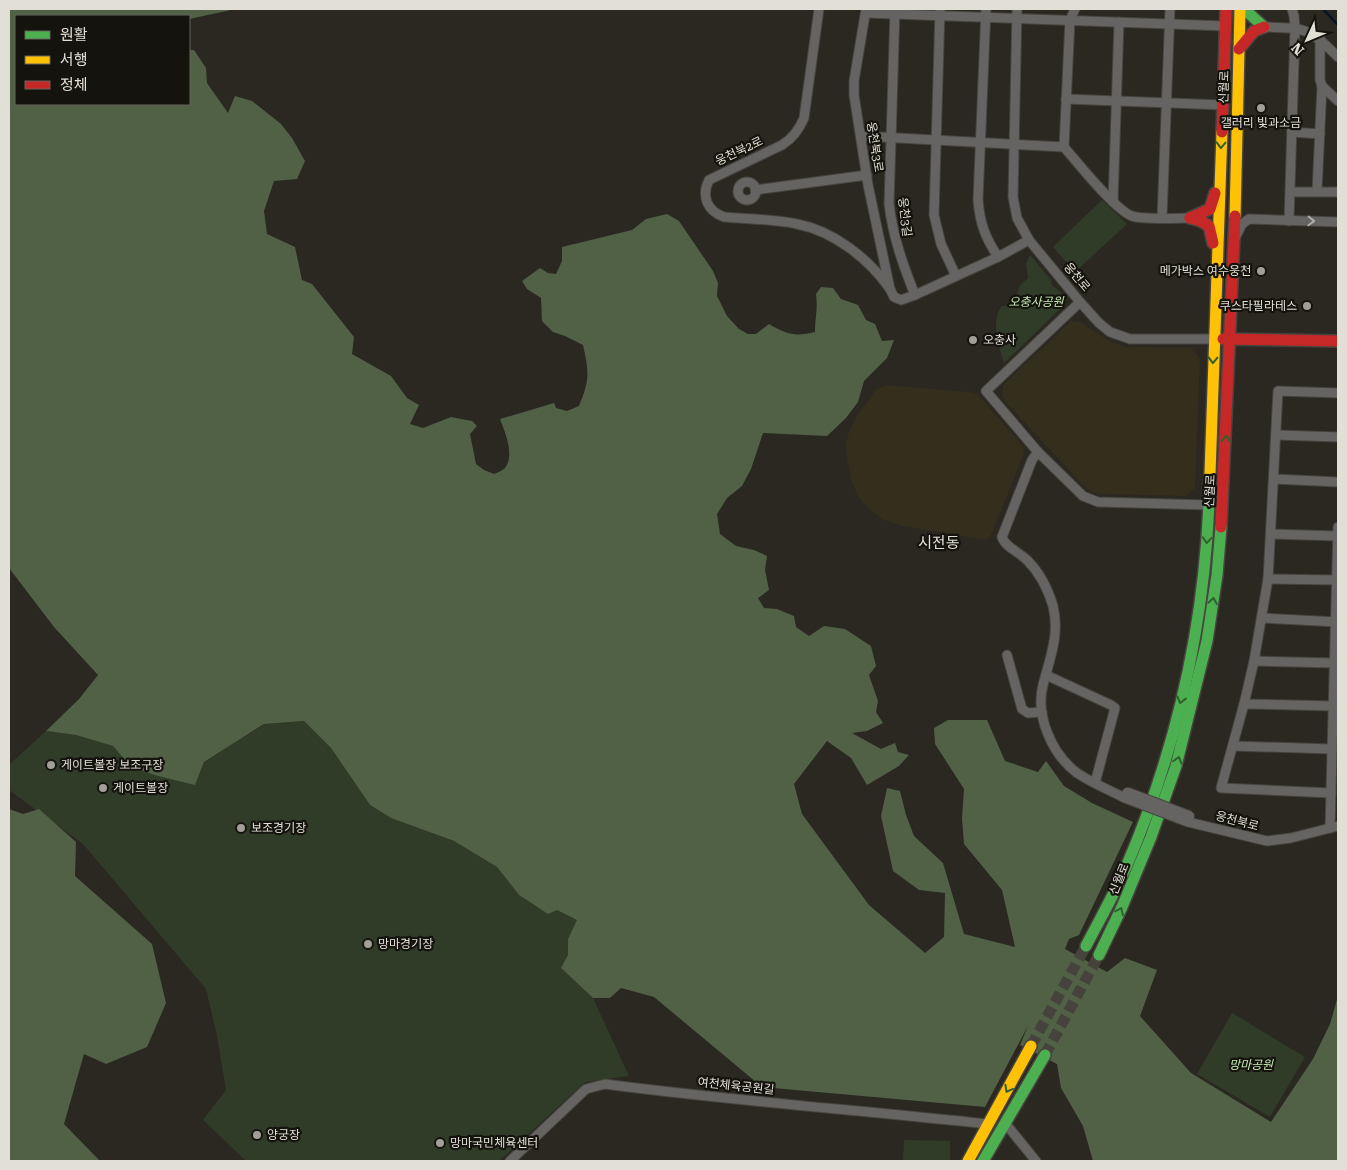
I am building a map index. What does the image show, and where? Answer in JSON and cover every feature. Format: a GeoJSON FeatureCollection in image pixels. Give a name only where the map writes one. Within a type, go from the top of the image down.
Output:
{"type":"FeatureCollection","features":[{"type":"Feature","properties":{"kind":"street","name":"웅천북2로"},"geometry":{"type":"LineString","coordinates":[[819,9],[804,118],[796,133],[782,145],[713,177],[709,180],[704,193],[710,208],[717,215],[798,224],[813,228],[829,236],[847,247],[864,261],[880,276],[890,289]]}},
{"type":"Feature","properties":{"kind":"street"},"geometry":{"type":"LineString","coordinates":[[1075,9],[1070,20],[1064,147],[1113,202],[1132,216],[1190,218],[1205,213],[1210,209],[1220,177]]}},
{"type":"Feature","properties":{"kind":"street"},"geometry":{"type":"LineString","coordinates":[[1162,218],[1170,9]]}},
{"type":"Feature","properties":{"kind":"street","name":"신월로"},"geometry":{"type":"LineString","coordinates":[[1086,946],[1127,866],[1155,789],[1172,735],[1194,641],[1206,553],[1209,505],[1226,9]]}},
{"type":"Feature","properties":{"kind":"street"},"geometry":{"type":"LineString","coordinates":[[1242,9],[1260,25],[1309,31],[1320,38],[1338,57]]}},
{"type":"Feature","properties":{"kind":"street","name":"신월로"},"geometry":{"type":"LineString","coordinates":[[1098,955],[1122,907],[1167,794],[1184,738],[1207,641],[1217,575],[1223,505],[1242,9]]}},
{"type":"Feature","properties":{"kind":"street"},"geometry":{"type":"LineString","coordinates":[[1289,221],[1295,28],[1292,9]]}},
{"type":"Feature","properties":{"kind":"street"},"geometry":{"type":"LineString","coordinates":[[866,11],[1017,14],[1070,20],[1225,26]]}},
{"type":"Feature","properties":{"kind":"street","name":"웅천북3로"},"geometry":{"type":"LineString","coordinates":[[866,11],[854,80],[854,95],[867,175],[890,289]]}},
{"type":"Feature","properties":{"kind":"street","name":"웅천3길"},"geometry":{"type":"LineString","coordinates":[[895,11],[889,204],[892,229],[898,253],[915,295]]}},
{"type":"Feature","properties":{"kind":"street"},"geometry":{"type":"LineString","coordinates":[[940,12],[934,215],[941,244],[956,276]]}},
{"type":"Feature","properties":{"kind":"street"},"geometry":{"type":"LineString","coordinates":[[985,13],[978,200],[979,215],[986,238],[998,257]]}},
{"type":"Feature","properties":{"kind":"street","name":"웅천로"},"geometry":{"type":"LineString","coordinates":[[1017,14],[1013,145],[1014,207],[1028,240],[1080,302],[1105,328],[1124,338],[1338,341]]}},
{"type":"Feature","properties":{"kind":"street"},"geometry":{"type":"LineString","coordinates":[[1113,202],[1119,22]]}},
{"type":"Feature","properties":{"kind":"street"},"geometry":{"type":"LineString","coordinates":[[1239,49],[1254,31],[1264,26]]}},
{"type":"Feature","properties":{"kind":"street"},"geometry":{"type":"LineString","coordinates":[[1317,191],[1322,86],[1320,80],[1320,38]]}},
{"type":"Feature","properties":{"kind":"street"},"geometry":{"type":"LineString","coordinates":[[1322,86],[1338,101]]}},
{"type":"Feature","properties":{"kind":"street"},"geometry":{"type":"LineString","coordinates":[[1066,99],[1223,105]]}},
{"type":"Feature","properties":{"kind":"street"},"geometry":{"type":"LineString","coordinates":[[1292,132],[1320,134]]}},
{"type":"Feature","properties":{"kind":"street"},"geometry":{"type":"LineString","coordinates":[[861,136],[1064,147]]}},
{"type":"Feature","properties":{"kind":"street"},"geometry":{"type":"LineString","coordinates":[[755,190],[867,175]]}},
{"type":"Feature","properties":{"kind":"street"},"geometry":{"type":"LineString","coordinates":[[1296,192],[1338,192]]}},
{"type":"Feature","properties":{"kind":"street"},"geometry":{"type":"LineString","coordinates":[[1190,218],[1209,226],[1218,265]]}},
{"type":"Feature","properties":{"kind":"street"},"geometry":{"type":"LineString","coordinates":[[1234,240],[1242,224],[1247,220],[1338,222]]}},
{"type":"Feature","properties":{"kind":"street"},"geometry":{"type":"LineString","coordinates":[[890,289],[898,300],[915,295],[998,257],[1028,240]]}},
{"type":"Feature","properties":{"kind":"street"},"geometry":{"type":"LineString","coordinates":[[864,261],[876,263],[881,258],[882,252]]}},
{"type":"Feature","properties":{"kind":"street"},"geometry":{"type":"LineString","coordinates":[[1080,302],[986,391],[1038,452],[1089,500],[1098,502],[1209,505]]}},
{"type":"Feature","properties":{"kind":"street"},"geometry":{"type":"LineString","coordinates":[[1331,793],[1221,788],[1254,661],[1268,579],[1278,392],[1338,393]]}},
{"type":"Feature","properties":{"kind":"street"},"geometry":{"type":"LineString","coordinates":[[1276,435],[1338,437]]}},
{"type":"Feature","properties":{"kind":"street"},"geometry":{"type":"LineString","coordinates":[[1007,655],[1022,709],[1028,713],[1042,712],[1042,694],[1056,636],[1055,616],[1051,600],[1038,573],[1025,558],[1006,544],[1002,536],[1032,460],[1038,452]]}},
{"type":"Feature","properties":{"kind":"street"},"geometry":{"type":"LineString","coordinates":[[1274,479],[1338,482]]}},
{"type":"Feature","properties":{"kind":"street"},"geometry":{"type":"LineString","coordinates":[[1334,827],[1331,793],[1337,622],[1338,526]]}},
{"type":"Feature","properties":{"kind":"street"},"geometry":{"type":"LineString","coordinates":[[1271,534],[1338,536]]}},
{"type":"Feature","properties":{"kind":"street"},"geometry":{"type":"LineString","coordinates":[[1268,579],[1338,580]]}},
{"type":"Feature","properties":{"kind":"street"},"geometry":{"type":"LineString","coordinates":[[1262,618],[1337,622]]}},
{"type":"Feature","properties":{"kind":"street"},"geometry":{"type":"LineString","coordinates":[[1254,661],[1335,663]]}},
{"type":"Feature","properties":{"kind":"street"},"geometry":{"type":"LineString","coordinates":[[1046,675],[1111,704],[1115,708],[1095,783]]}},
{"type":"Feature","properties":{"kind":"street"},"geometry":{"type":"LineString","coordinates":[[1244,704],[1334,706]]}},
{"type":"Feature","properties":{"kind":"street","name":"웅천북로"},"geometry":{"type":"LineString","coordinates":[[1042,712],[1051,741],[1062,759],[1075,771],[1105,788],[1189,819],[1258,840],[1267,841],[1291,838],[1334,827]]}},
{"type":"Feature","properties":{"kind":"street"},"geometry":{"type":"LineString","coordinates":[[1233,746],[1332,749]]}},
{"type":"Feature","properties":{"kind":"street"},"geometry":{"type":"LineString","coordinates":[[968,1161],[1031,1046]]}},
{"type":"Feature","properties":{"kind":"street"},"geometry":{"type":"LineString","coordinates":[[983,1161],[1045,1055]]}},
{"type":"Feature","properties":{"kind":"street","name":"여천체육공원길"},"geometry":{"type":"LineString","coordinates":[[510,1161],[586,1089],[605,1084],[988,1124]]}},
{"type":"Feature","properties":{"kind":"street"},"geometry":{"type":"LineString","coordinates":[[1005,1123],[1036,1161]]}},
{"type":"Feature","properties":{"kind":"shaded area"},"geometry":{"type":"Polygon","coordinates":[[[1071,321],[1080,322],[1111,342],[1126,347],[1191,348],[1200,358],[1195,488],[1186,496],[1099,494],[1091,492],[1002,398],[1003,385],[1071,321]]]}},
{"type":"Feature","properties":{"kind":"shaded area"},"geometry":{"type":"Polygon","coordinates":[[[886,385],[977,394],[1022,445],[1024,454],[991,535],[987,540],[903,526],[884,520],[869,509],[858,496],[851,479],[846,443],[857,416],[876,390],[886,385]]]}},
{"type":"Feature","properties":{"kind":"green space"},"geometry":{"type":"Polygon","coordinates":[[[9,9],[236,9],[190,19],[190,15],[15,15],[15,105],[190,105],[190,50],[194,50],[206,68],[207,83],[228,113],[235,96],[252,101],[281,124],[292,138],[305,161],[297,179],[274,181],[264,211],[267,234],[295,247],[302,280],[312,284],[354,337],[352,354],[391,376],[407,398],[419,405],[410,424],[423,428],[451,417],[472,421],[477,426],[470,434],[476,464],[484,470],[494,474],[505,468],[508,463],[508,444],[500,419],[554,403],[556,408],[567,411],[579,406],[587,382],[583,345],[553,332],[542,321],[541,298],[527,289],[522,281],[540,268],[548,273],[556,274],[562,261],[562,247],[632,230],[646,219],[667,214],[679,221],[713,271],[718,283],[717,296],[727,316],[739,329],[748,334],[756,334],[769,324],[791,334],[815,332],[816,294],[821,287],[833,288],[841,299],[858,305],[866,320],[875,324],[882,341],[894,340],[887,358],[864,381],[858,402],[846,418],[827,436],[763,433],[751,469],[742,486],[727,498],[717,514],[720,534],[736,546],[754,550],[767,556],[765,570],[769,590],[758,598],[764,608],[777,609],[794,616],[796,627],[809,636],[824,626],[845,629],[871,646],[876,666],[869,675],[878,701],[876,712],[883,723],[867,731],[852,733],[881,749],[895,743],[898,752],[909,755],[899,766],[867,785],[851,758],[827,741],[794,784],[802,814],[869,905],[925,953],[944,937],[945,893],[919,890],[893,871],[881,816],[887,788],[900,791],[914,836],[943,863],[964,934],[1015,947],[1002,890],[964,844],[962,819],[964,789],[935,744],[934,728],[948,720],[987,720],[1005,761],[1038,772],[1046,761],[1064,786],[1092,803],[1133,822],[1079,935],[1069,939],[1065,949],[1107,972],[1125,958],[1157,970],[1140,1016],[1191,1073],[1271,1122],[1313,1059],[1330,1024],[1338,996],[1338,1161],[1093,1161],[1083,1126],[1061,1088],[1057,1064],[1020,1045],[1028,1026],[985,1107],[762,1087],[654,997],[621,988],[610,998],[593,998],[561,968],[568,955],[568,939],[577,920],[557,910],[548,914],[519,895],[497,867],[454,841],[391,818],[370,805],[331,748],[304,721],[264,724],[204,762],[195,785],[131,767],[113,746],[76,735],[46,731],[79,699],[98,675],[54,627],[9,568],[9,9]]]}},
{"type":"Feature","properties":{"kind":"green space"},"geometry":{"type":"Polygon","coordinates":[[[1102,200],[1127,224],[1075,272],[1053,247],[1102,200]]]}},
{"type":"Feature","properties":{"kind":"green space","name":"오충사공원"},"geometry":{"type":"Polygon","coordinates":[[[1030,255],[1051,280],[1052,285],[1063,295],[1062,307],[1004,363],[996,326],[998,312],[1002,306],[1012,306],[1020,285],[1028,278],[1026,264],[1030,255]]]}},
{"type":"Feature","properties":{"kind":"green space","name":"망마경기장"},"geometry":{"type":"Polygon","coordinates":[[[304,721],[331,748],[370,805],[391,818],[454,841],[497,867],[519,895],[548,914],[557,910],[578,920],[568,939],[569,955],[561,968],[593,998],[629,1076],[585,1082],[499,1161],[246,1161],[203,1120],[226,1090],[217,1036],[206,989],[83,844],[9,790],[9,765],[46,731],[76,735],[113,746],[132,767],[158,776],[195,784],[204,762],[265,724],[304,721]]]}},
{"type":"Feature","properties":{"kind":"green space"},"geometry":{"type":"Polygon","coordinates":[[[9,809],[23,814],[39,809],[76,842],[75,876],[152,944],[166,1003],[147,1047],[106,1064],[84,1054],[64,1124],[100,1161],[9,1161],[9,809]]]}},
{"type":"Feature","properties":{"kind":"green space","name":"망마공원"},"geometry":{"type":"Polygon","coordinates":[[[1232,1013],[1305,1057],[1270,1117],[1197,1074],[1232,1013]]]}},
{"type":"Feature","properties":{"kind":"green space"},"geometry":{"type":"Polygon","coordinates":[[[904,1140],[950,1141],[950,1161],[903,1161],[904,1140]]]}},
{"type":"Feature","properties":{"kind":"waterway"},"geometry":{"type":"LineString","coordinates":[[1323,9],[1338,25]]}},
{"type":"Feature","properties":{"kind":"tunnel"},"geometry":{"type":"LineString","coordinates":[[1031,1046],[1086,946]]}},
{"type":"Feature","properties":{"kind":"tunnel"},"geometry":{"type":"LineString","coordinates":[[1045,1055],[1099,955]]}},
{"type":"Feature","properties":{"kind":"traffic: fast"},"geometry":{"type":"LineString","coordinates":[[1244,9],[1264,27]]}},
{"type":"Feature","properties":{"kind":"traffic: fast"},"geometry":{"type":"LineString","coordinates":[[1086,946],[1127,865],[1160,777],[1173,732],[1194,641],[1201,595],[1209,502]]}},
{"type":"Feature","properties":{"kind":"traffic: fast"},"geometry":{"type":"LineString","coordinates":[[1099,955],[1122,907],[1151,837],[1176,766],[1207,641],[1217,575],[1221,527]]}},
{"type":"Feature","properties":{"kind":"traffic: fast"},"geometry":{"type":"LineString","coordinates":[[983,1161],[1045,1055]]}},
{"type":"Feature","properties":{"kind":"traffic: slow"},"geometry":{"type":"LineString","coordinates":[[1235,216],[1240,9]]}},
{"type":"Feature","properties":{"kind":"traffic: slow"},"geometry":{"type":"LineString","coordinates":[[1209,502],[1222,132]]}},
{"type":"Feature","properties":{"kind":"traffic: slow"},"geometry":{"type":"LineString","coordinates":[[968,1161],[1031,1046]]}},
{"type":"Feature","properties":{"kind":"traffic: jam"},"geometry":{"type":"LineString","coordinates":[[1222,132],[1226,9]]}},
{"type":"Feature","properties":{"kind":"traffic: jam"},"geometry":{"type":"LineString","coordinates":[[1239,49],[1254,31],[1264,27]]}},
{"type":"Feature","properties":{"kind":"traffic: jam"},"geometry":{"type":"LineString","coordinates":[[1190,218],[1210,209],[1215,193]]}},
{"type":"Feature","properties":{"kind":"traffic: jam"},"geometry":{"type":"LineString","coordinates":[[1221,527],[1235,216]]}},
{"type":"Feature","properties":{"kind":"traffic: jam"},"geometry":{"type":"LineString","coordinates":[[1190,218],[1201,221],[1209,226],[1213,243]]}},
{"type":"Feature","properties":{"kind":"traffic: jam"},"geometry":{"type":"LineString","coordinates":[[1223,339],[1338,341]]}},
{"type":"Feature","properties":{"kind":"place","name":"갤러리 빛과소금"},"geometry":{"type":"Point","coordinates":[1261,108]}},
{"type":"Feature","properties":{"kind":"place","name":"메가박스 여수웅천"},"geometry":{"type":"Point","coordinates":[1261,271]}},
{"type":"Feature","properties":{"kind":"place","name":"쿠스타필라테스"},"geometry":{"type":"Point","coordinates":[1307,306]}},
{"type":"Feature","properties":{"kind":"place","name":"오충사"},"geometry":{"type":"Point","coordinates":[973,340]}},
{"type":"Feature","properties":{"kind":"place","name":"게이트볼장 보조구장"},"geometry":{"type":"Point","coordinates":[51,765]}},
{"type":"Feature","properties":{"kind":"place","name":"게이트볼장"},"geometry":{"type":"Point","coordinates":[103,788]}},
{"type":"Feature","properties":{"kind":"place","name":"보조경기장"},"geometry":{"type":"Point","coordinates":[241,828]}},
{"type":"Feature","properties":{"kind":"place","name":"망마경기장"},"geometry":{"type":"Point","coordinates":[368,944]}},
{"type":"Feature","properties":{"kind":"place","name":"양궁장"},"geometry":{"type":"Point","coordinates":[257,1135]}},
{"type":"Feature","properties":{"kind":"place","name":"망마국민체육센터"},"geometry":{"type":"Point","coordinates":[440,1143]}},
{"type":"Feature","properties":{"kind":"district","name":"시전동"},"geometry":{"type":"Point","coordinates":[939,543]}}]}
